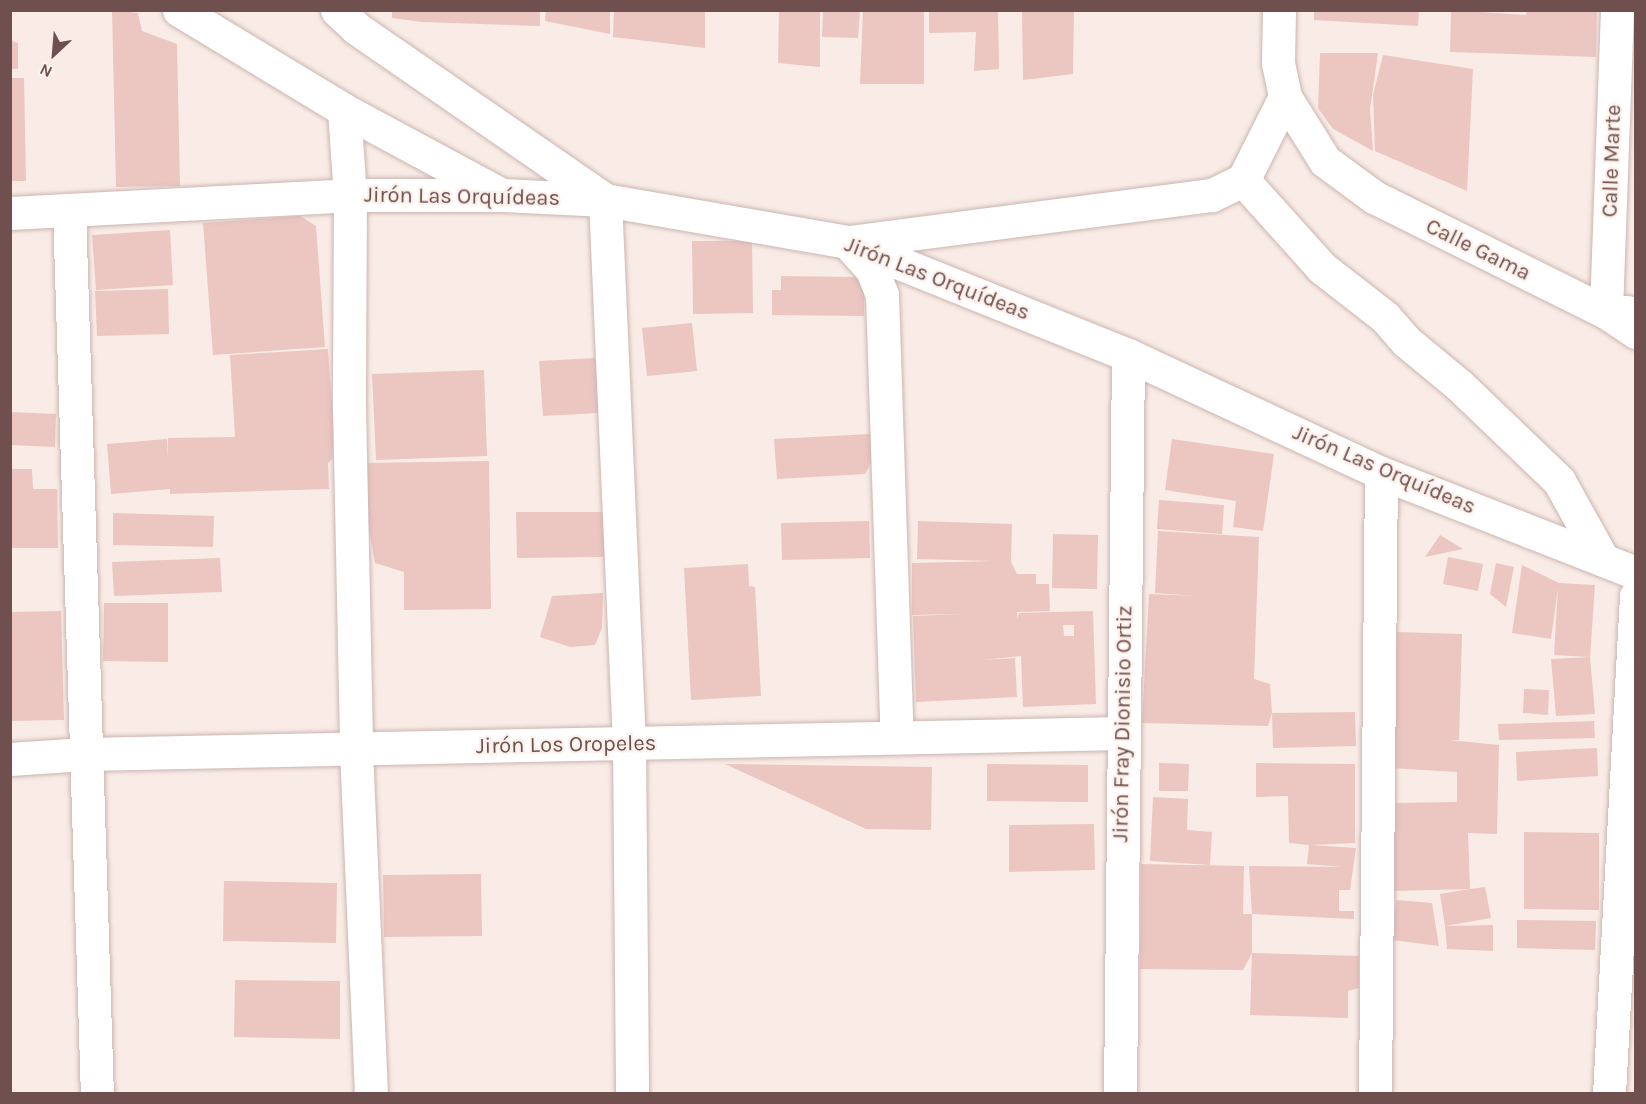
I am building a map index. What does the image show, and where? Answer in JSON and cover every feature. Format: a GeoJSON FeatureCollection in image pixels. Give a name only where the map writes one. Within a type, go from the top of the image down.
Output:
{"type":"FeatureCollection","features":[{"type":"Feature","properties":{"kind":"street"},"geometry":{"type":"LineString","coordinates":[[179,10],[344,110],[502,195]]}},
{"type":"Feature","properties":{"kind":"street"},"geometry":{"type":"LineString","coordinates":[[338,10],[356,28],[605,200],[629,743],[632,1094]]}},
{"type":"Feature","properties":{"kind":"street"},"geometry":{"type":"LineString","coordinates":[[847,242],[1212,195],[1243,180],[1285,97],[1278,63],[1279,10]]}},
{"type":"Feature","properties":{"kind":"street","name":"Calle Marte"},"geometry":{"type":"LineString","coordinates":[[1617,10],[1626,43],[1621,312]]}},
{"type":"Feature","properties":{"kind":"street","name":"Calle Gama"},"geometry":{"type":"LineString","coordinates":[[1285,97],[1325,161],[1374,197],[1621,312],[1635,332]]}},
{"type":"Feature","properties":{"kind":"street"},"geometry":{"type":"LineString","coordinates":[[344,110],[350,195],[349,407],[356,750],[371,1094]]}},
{"type":"Feature","properties":{"kind":"street"},"geometry":{"type":"LineString","coordinates":[[1243,180],[1322,268],[1385,317],[1407,342],[1459,385],[1558,481],[1603,560]]}},
{"type":"Feature","properties":{"kind":"street","name":"Jirón Las Orquídeas"},"geometry":{"type":"LineString","coordinates":[[10,213],[350,195],[502,195],[605,200],[847,242],[1128,355],[1381,473],[1635,573]]}},
{"type":"Feature","properties":{"kind":"street"},"geometry":{"type":"LineString","coordinates":[[69,210],[97,1094]]}},
{"type":"Feature","properties":{"kind":"street"},"geometry":{"type":"LineString","coordinates":[[847,242],[872,270],[882,295],[897,737]]}},
{"type":"Feature","properties":{"kind":"street","name":"Jirón Fray Dionisio Ortiz"},"geometry":{"type":"LineString","coordinates":[[1120,1094],[1122,733],[1128,355]]}},
{"type":"Feature","properties":{"kind":"street"},"geometry":{"type":"LineString","coordinates":[[1375,1094],[1381,473]]}},
{"type":"Feature","properties":{"kind":"street"},"geometry":{"type":"LineString","coordinates":[[1609,1094],[1635,596]]}},
{"type":"Feature","properties":{"kind":"street","name":"Jirón Los Oropeles"},"geometry":{"type":"LineString","coordinates":[[10,759],[85,754],[1122,733]]}},
{"type":"Feature","properties":{"kind":"building"},"geometry":{"type":"Polygon","coordinates":[[[112,10],[138,13],[142,31],[177,44],[180,186],[116,187],[112,10]]]}},
{"type":"Feature","properties":{"kind":"building"},"geometry":{"type":"Polygon","coordinates":[[[392,10],[540,10],[540,26],[422,22],[392,18],[392,10]]]}},
{"type":"Feature","properties":{"kind":"building"},"geometry":{"type":"Polygon","coordinates":[[[546,10],[610,10],[610,34],[545,21],[546,10]]]}},
{"type":"Feature","properties":{"kind":"building"},"geometry":{"type":"Polygon","coordinates":[[[614,10],[705,10],[705,48],[613,37],[614,10]]]}},
{"type":"Feature","properties":{"kind":"building"},"geometry":{"type":"Polygon","coordinates":[[[779,10],[820,10],[820,67],[778,63],[779,10]]]}},
{"type":"Feature","properties":{"kind":"building"},"geometry":{"type":"Polygon","coordinates":[[[823,10],[860,10],[858,38],[822,37],[823,10]]]}},
{"type":"Feature","properties":{"kind":"building"},"geometry":{"type":"Polygon","coordinates":[[[863,10],[924,10],[924,84],[860,84],[863,10]]]}},
{"type":"Feature","properties":{"kind":"building"},"geometry":{"type":"Polygon","coordinates":[[[929,10],[998,10],[999,69],[974,71],[976,32],[929,33],[929,10]]]}},
{"type":"Feature","properties":{"kind":"building"},"geometry":{"type":"Polygon","coordinates":[[[1022,10],[1074,10],[1073,74],[1023,80],[1022,10]]]}},
{"type":"Feature","properties":{"kind":"building"},"geometry":{"type":"Polygon","coordinates":[[[1314,10],[1419,10],[1418,26],[1314,20],[1314,10]]]}},
{"type":"Feature","properties":{"kind":"building"},"geometry":{"type":"Polygon","coordinates":[[[1451,10],[1526,15],[1526,10],[1597,10],[1596,57],[1450,52],[1451,10]]]}},
{"type":"Feature","properties":{"kind":"building"},"geometry":{"type":"Polygon","coordinates":[[[10,40],[18,43],[18,69],[10,69],[10,40]]]}},
{"type":"Feature","properties":{"kind":"building"},"geometry":{"type":"Polygon","coordinates":[[[1320,53],[1378,53],[1370,109],[1373,151],[1333,129],[1318,108],[1320,53]]]}},
{"type":"Feature","properties":{"kind":"building"},"geometry":{"type":"Polygon","coordinates":[[[1383,55],[1473,69],[1467,191],[1375,151],[1373,95],[1383,55]]]}},
{"type":"Feature","properties":{"kind":"building"},"geometry":{"type":"Polygon","coordinates":[[[10,78],[24,78],[26,181],[10,181],[10,78]]]}},
{"type":"Feature","properties":{"kind":"building"},"geometry":{"type":"Polygon","coordinates":[[[300,216],[316,226],[325,347],[213,355],[203,223],[300,216]]]}},
{"type":"Feature","properties":{"kind":"building"},"geometry":{"type":"Polygon","coordinates":[[[170,230],[173,285],[96,290],[92,235],[170,230]]]}},
{"type":"Feature","properties":{"kind":"building"},"geometry":{"type":"Polygon","coordinates":[[[692,241],[752,241],[753,313],[693,314],[692,241]]]}},
{"type":"Feature","properties":{"kind":"building"},"geometry":{"type":"Polygon","coordinates":[[[781,276],[856,277],[864,291],[864,316],[772,315],[772,290],[781,290],[781,276]]]}},
{"type":"Feature","properties":{"kind":"building"},"geometry":{"type":"Polygon","coordinates":[[[168,289],[169,334],[97,336],[95,291],[168,289]]]}},
{"type":"Feature","properties":{"kind":"building"},"geometry":{"type":"Polygon","coordinates":[[[692,323],[697,371],[647,376],[642,328],[692,323]]]}},
{"type":"Feature","properties":{"kind":"building"},"geometry":{"type":"Polygon","coordinates":[[[328,349],[334,435],[332,459],[328,463],[329,489],[170,494],[170,489],[111,494],[107,444],[167,439],[168,460],[168,438],[235,437],[230,355],[328,349]]]}},
{"type":"Feature","properties":{"kind":"building"},"geometry":{"type":"Polygon","coordinates":[[[595,358],[599,413],[543,416],[539,361],[595,358]]]}},
{"type":"Feature","properties":{"kind":"building"},"geometry":{"type":"Polygon","coordinates":[[[484,370],[487,456],[376,460],[372,374],[484,370]]]}},
{"type":"Feature","properties":{"kind":"building"},"geometry":{"type":"Polygon","coordinates":[[[10,412],[56,414],[55,447],[10,445],[10,412]]]}},
{"type":"Feature","properties":{"kind":"building"},"geometry":{"type":"Polygon","coordinates":[[[871,434],[872,461],[865,474],[777,479],[774,439],[871,434]]]}},
{"type":"Feature","properties":{"kind":"building"},"geometry":{"type":"Polygon","coordinates":[[[1172,439],[1274,454],[1263,531],[1233,527],[1236,501],[1165,490],[1172,439]]]}},
{"type":"Feature","properties":{"kind":"building"},"geometry":{"type":"Polygon","coordinates":[[[489,461],[491,609],[404,610],[404,572],[375,563],[366,512],[365,463],[489,461]]]}},
{"type":"Feature","properties":{"kind":"building"},"geometry":{"type":"Polygon","coordinates":[[[10,469],[32,469],[33,489],[57,489],[58,548],[10,548],[10,469]]]}},
{"type":"Feature","properties":{"kind":"building"},"geometry":{"type":"Polygon","coordinates":[[[1159,500],[1224,505],[1222,534],[1157,529],[1159,500]]]}},
{"type":"Feature","properties":{"kind":"building"},"geometry":{"type":"Polygon","coordinates":[[[516,512],[605,512],[604,557],[517,558],[516,512]]]}},
{"type":"Feature","properties":{"kind":"building"},"geometry":{"type":"Polygon","coordinates":[[[113,513],[214,516],[213,547],[113,545],[113,513]]]}},
{"type":"Feature","properties":{"kind":"building"},"geometry":{"type":"Polygon","coordinates":[[[869,521],[870,558],[782,560],[781,523],[869,521]]]}},
{"type":"Feature","properties":{"kind":"building"},"geometry":{"type":"Polygon","coordinates":[[[918,521],[1012,524],[1011,562],[1017,574],[1036,574],[1036,584],[1049,584],[1050,611],[1017,612],[1017,619],[1019,613],[1093,611],[1096,704],[1023,707],[1021,656],[982,660],[1015,658],[1017,697],[916,702],[913,616],[963,614],[912,615],[912,563],[995,561],[917,559],[918,521]],[[1063,625],[1064,636],[1074,636],[1074,625],[1063,625]]]}},
{"type":"Feature","properties":{"kind":"building"},"geometry":{"type":"Polygon","coordinates":[[[1158,531],[1259,537],[1254,679],[1270,684],[1272,713],[1268,726],[1142,723],[1149,594],[1196,596],[1155,593],[1158,531]]]}},
{"type":"Feature","properties":{"kind":"building"},"geometry":{"type":"Polygon","coordinates":[[[1053,534],[1098,535],[1097,589],[1052,588],[1053,534]]]}},
{"type":"Feature","properties":{"kind":"building"},"geometry":{"type":"Polygon","coordinates":[[[1440,535],[1463,549],[1425,557],[1440,535]]]}},
{"type":"Feature","properties":{"kind":"building"},"geometry":{"type":"Polygon","coordinates":[[[1448,557],[1483,564],[1478,591],[1443,584],[1448,557]]]}},
{"type":"Feature","properties":{"kind":"building"},"geometry":{"type":"Polygon","coordinates":[[[220,558],[222,592],[114,596],[112,562],[220,558]]]}},
{"type":"Feature","properties":{"kind":"building"},"geometry":{"type":"Polygon","coordinates":[[[1496,563],[1514,567],[1506,607],[1490,594],[1496,563]]]}},
{"type":"Feature","properties":{"kind":"building"},"geometry":{"type":"Polygon","coordinates":[[[748,564],[749,586],[755,587],[761,696],[691,700],[684,568],[748,564]]]}},
{"type":"Feature","properties":{"kind":"building"},"geometry":{"type":"Polygon","coordinates":[[[1522,565],[1559,583],[1595,585],[1590,657],[1554,655],[1558,588],[1551,639],[1512,633],[1522,565]]]}},
{"type":"Feature","properties":{"kind":"building"},"geometry":{"type":"Polygon","coordinates":[[[603,593],[602,628],[595,645],[570,647],[540,637],[552,596],[603,593]]]}},
{"type":"Feature","properties":{"kind":"building"},"geometry":{"type":"Polygon","coordinates":[[[104,603],[168,603],[168,662],[103,661],[104,603]]]}},
{"type":"Feature","properties":{"kind":"building"},"geometry":{"type":"Polygon","coordinates":[[[61,611],[64,720],[10,721],[10,612],[61,611]]]}},
{"type":"Feature","properties":{"kind":"building"},"geometry":{"type":"Polygon","coordinates":[[[1397,632],[1462,634],[1459,740],[1449,740],[1499,745],[1497,834],[1468,833],[1470,889],[1394,891],[1391,803],[1457,802],[1457,772],[1391,768],[1397,632]]]}},
{"type":"Feature","properties":{"kind":"building"},"geometry":{"type":"Polygon","coordinates":[[[1590,657],[1595,714],[1556,716],[1551,659],[1590,657]]]}},
{"type":"Feature","properties":{"kind":"building"},"geometry":{"type":"Polygon","coordinates":[[[1524,689],[1549,690],[1548,715],[1523,713],[1524,689]]]}},
{"type":"Feature","properties":{"kind":"building"},"geometry":{"type":"Polygon","coordinates":[[[1355,712],[1356,746],[1273,748],[1272,713],[1355,712]]]}},
{"type":"Feature","properties":{"kind":"building"},"geometry":{"type":"Polygon","coordinates":[[[1594,721],[1595,738],[1499,740],[1498,724],[1594,721]]]}},
{"type":"Feature","properties":{"kind":"building"},"geometry":{"type":"Polygon","coordinates":[[[1597,748],[1598,776],[1517,781],[1516,752],[1597,748]]]}},
{"type":"Feature","properties":{"kind":"building"},"geometry":{"type":"Polygon","coordinates":[[[1159,763],[1189,764],[1188,791],[1159,791],[1159,763]]]}},
{"type":"Feature","properties":{"kind":"building"},"geometry":{"type":"Polygon","coordinates":[[[1256,763],[1355,764],[1355,843],[1310,845],[1356,848],[1350,890],[1339,890],[1339,911],[1354,911],[1354,919],[1252,914],[1249,866],[1342,867],[1307,864],[1309,845],[1289,843],[1288,796],[1256,797],[1256,763]]]}},
{"type":"Feature","properties":{"kind":"building"},"geometry":{"type":"Polygon","coordinates":[[[725,764],[932,767],[931,830],[866,829],[725,764]]]}},
{"type":"Feature","properties":{"kind":"building"},"geometry":{"type":"Polygon","coordinates":[[[987,764],[1088,765],[1088,802],[987,801],[987,764]]]}},
{"type":"Feature","properties":{"kind":"building"},"geometry":{"type":"Polygon","coordinates":[[[1153,797],[1188,799],[1187,830],[1212,832],[1210,865],[1150,861],[1153,797]]]}},
{"type":"Feature","properties":{"kind":"building"},"geometry":{"type":"Polygon","coordinates":[[[1094,824],[1095,870],[1009,872],[1009,825],[1094,824]]]}},
{"type":"Feature","properties":{"kind":"building"},"geometry":{"type":"Polygon","coordinates":[[[1524,832],[1599,833],[1599,910],[1524,909],[1524,832]]]}},
{"type":"Feature","properties":{"kind":"building"},"geometry":{"type":"Polygon","coordinates":[[[1141,864],[1244,866],[1243,914],[1252,914],[1252,953],[1243,970],[1140,969],[1141,864]]]}},
{"type":"Feature","properties":{"kind":"building"},"geometry":{"type":"Polygon","coordinates":[[[481,874],[482,936],[384,937],[383,875],[481,874]]]}},
{"type":"Feature","properties":{"kind":"building"},"geometry":{"type":"Polygon","coordinates":[[[224,881],[337,883],[336,943],[223,941],[224,881]]]}},
{"type":"Feature","properties":{"kind":"building"},"geometry":{"type":"Polygon","coordinates":[[[1485,887],[1491,918],[1445,926],[1440,894],[1485,887]]]}},
{"type":"Feature","properties":{"kind":"building"},"geometry":{"type":"Polygon","coordinates":[[[1396,900],[1432,903],[1439,946],[1392,940],[1396,900]]]}},
{"type":"Feature","properties":{"kind":"building"},"geometry":{"type":"Polygon","coordinates":[[[1517,920],[1596,921],[1595,950],[1517,948],[1517,920]]]}},
{"type":"Feature","properties":{"kind":"building"},"geometry":{"type":"Polygon","coordinates":[[[1493,925],[1493,951],[1447,949],[1445,926],[1493,925]]]}},
{"type":"Feature","properties":{"kind":"building"},"geometry":{"type":"Polygon","coordinates":[[[1252,953],[1359,956],[1359,988],[1348,991],[1348,1018],[1250,1015],[1252,953]]]}},
{"type":"Feature","properties":{"kind":"building"},"geometry":{"type":"Polygon","coordinates":[[[235,980],[340,981],[340,1039],[234,1037],[235,980]]]}}]}
